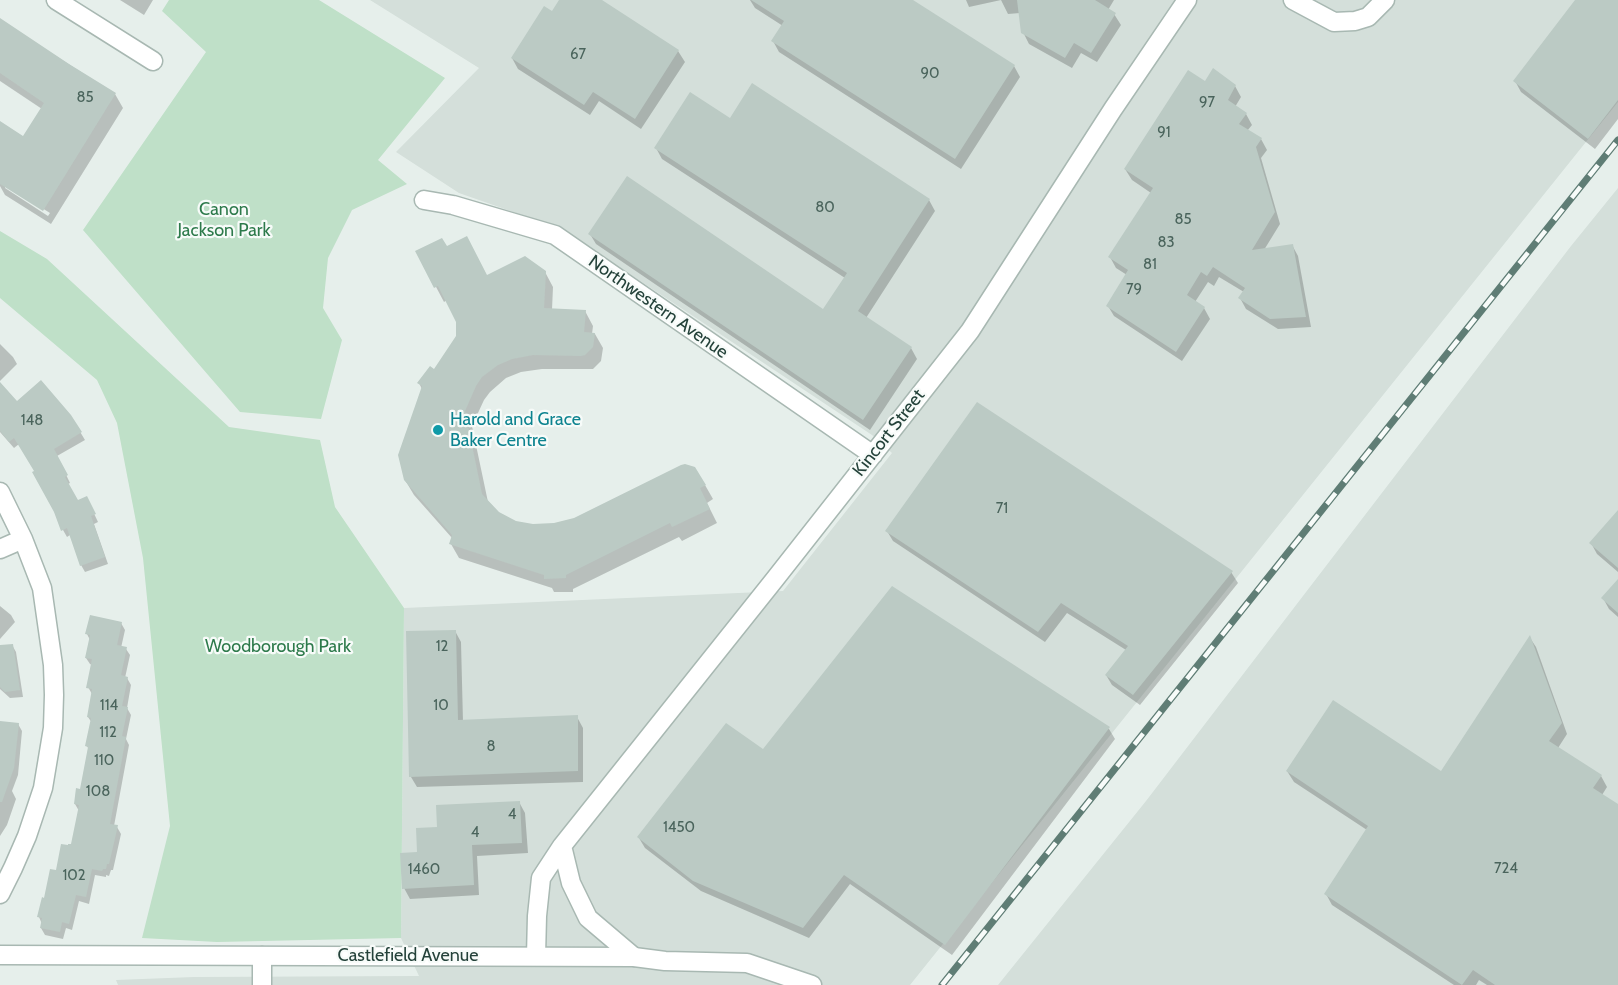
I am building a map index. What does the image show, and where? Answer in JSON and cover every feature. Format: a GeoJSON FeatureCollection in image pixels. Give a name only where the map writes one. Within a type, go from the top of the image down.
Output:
{"type":"FeatureCollection","features":[{"type":"Feature","properties":{"kind":"street"},"geometry":{"type":"LineString","coordinates":[[56,0],[153,62]]}},
{"type":"Feature","properties":{"kind":"street","name":"Kincort Street"},"geometry":{"type":"LineString","coordinates":[[536,956],[541,878],[562,846],[970,331],[1113,109],[1187,0]]}},
{"type":"Feature","properties":{"kind":"street"},"geometry":{"type":"LineString","coordinates":[[1293,0],[1334,22],[1354,21],[1368,16],[1385,0]]}},
{"type":"Feature","properties":{"kind":"street","name":"Northwestern Avenue"},"geometry":{"type":"LineString","coordinates":[[424,200],[453,206],[555,236],[873,455]]}},
{"type":"Feature","properties":{"kind":"street"},"geometry":{"type":"LineString","coordinates":[[0,492],[42,588],[53,664],[54,695],[53,728],[43,788],[27,836],[0,894]]}},
{"type":"Feature","properties":{"kind":"street"},"geometry":{"type":"LineString","coordinates":[[0,549],[22,539]]}},
{"type":"Feature","properties":{"kind":"street"},"geometry":{"type":"LineString","coordinates":[[562,846],[571,883],[588,918],[634,957]]}},
{"type":"Feature","properties":{"kind":"street","name":"Castlefield Avenue"},"geometry":{"type":"LineString","coordinates":[[0,955],[634,957],[665,961],[747,963],[812,985]]}},
{"type":"Feature","properties":{"kind":"street"},"geometry":{"type":"LineString","coordinates":[[262,956],[262,985]]}},
{"type":"Feature","properties":{"kind":"shaded area"},"geometry":{"type":"Polygon","coordinates":[[[370,0],[1618,0],[1618,102],[910,985],[118,985],[116,980],[194,977],[419,976],[401,938],[404,608],[783,591],[892,453],[872,435],[562,229],[459,193],[396,152],[479,68],[370,0]]]}},
{"type":"Feature","properties":{"kind":"shaded area"},"geometry":{"type":"Polygon","coordinates":[[[1618,188],[1618,985],[998,985],[1146,801],[1571,246],[1618,188]]]}},
{"type":"Feature","properties":{"kind":"green space","name":"Canon Jackson Park"},"geometry":{"type":"Polygon","coordinates":[[[169,0],[319,0],[445,78],[378,160],[407,184],[352,210],[328,258],[323,308],[342,340],[321,419],[240,412],[83,230],[206,52],[162,11],[169,0]]]}},
{"type":"Feature","properties":{"kind":"green space","name":"Woodborough Park"},"geometry":{"type":"Polygon","coordinates":[[[0,231],[47,259],[229,427],[320,440],[335,507],[404,608],[401,938],[217,942],[142,938],[170,826],[143,558],[117,423],[97,380],[0,298],[0,231]]]}},
{"type":"Feature","properties":{"kind":"building"},"geometry":{"type":"Polygon","coordinates":[[[559,0],[602,0],[679,50],[635,119],[593,92],[584,105],[511,58],[544,6],[552,11],[559,0]]]}},
{"type":"Feature","properties":{"kind":"building"},"geometry":{"type":"Polygon","coordinates":[[[751,0],[913,0],[1015,65],[955,159],[771,41],[784,21],[751,0]]]}},
{"type":"Feature","properties":{"kind":"building"},"geometry":{"type":"Polygon","coordinates":[[[1017,0],[1095,0],[1116,13],[1091,53],[1074,43],[1065,58],[1021,33],[1017,0]]]}},
{"type":"Feature","properties":{"kind":"building"},"geometry":{"type":"Polygon","coordinates":[[[1575,0],[1618,0],[1618,100],[1588,139],[1513,81],[1575,0]]]}},
{"type":"Feature","properties":{"kind":"building"},"geometry":{"type":"Polygon","coordinates":[[[0,18],[116,93],[43,211],[0,184],[0,121],[23,136],[44,103],[0,73],[0,18]]]}},
{"type":"Feature","properties":{"kind":"building"},"geometry":{"type":"Polygon","coordinates":[[[1213,68],[1236,85],[1228,100],[1247,113],[1239,124],[1262,138],[1256,147],[1275,212],[1252,250],[1293,244],[1306,317],[1270,319],[1238,298],[1245,288],[1213,267],[1207,276],[1201,272],[1187,295],[1205,307],[1176,352],[1106,306],[1128,270],[1108,257],[1153,188],[1124,169],[1188,70],[1205,81],[1213,68]]]}},
{"type":"Feature","properties":{"kind":"building"},"geometry":{"type":"Polygon","coordinates":[[[752,83],[930,199],[858,311],[912,347],[863,420],[588,234],[627,176],[823,309],[847,273],[654,148],[690,92],[730,118],[752,83]]]}},
{"type":"Feature","properties":{"kind":"building","name":"Harold and Grace Baker Centre"},"geometry":{"type":"Polygon","coordinates":[[[467,236],[487,275],[525,256],[546,271],[544,308],[586,310],[584,332],[595,333],[593,347],[585,355],[533,355],[512,359],[498,365],[482,377],[465,411],[482,494],[499,512],[516,521],[533,524],[554,523],[574,518],[685,464],[695,467],[706,485],[700,488],[710,509],[672,527],[670,523],[566,575],[566,578],[544,579],[544,575],[449,544],[452,535],[404,480],[398,455],[422,386],[417,383],[430,366],[434,369],[456,336],[456,322],[438,286],[434,288],[415,251],[442,238],[447,246],[467,236]]]}},
{"type":"Feature","properties":{"kind":"building"},"geometry":{"type":"Polygon","coordinates":[[[41,380],[71,415],[82,432],[54,449],[68,475],[65,477],[78,500],[87,496],[96,514],[91,516],[105,557],[80,566],[67,528],[61,531],[54,512],[32,472],[34,471],[14,438],[9,442],[0,431],[0,382],[17,401],[41,380]]]}},
{"type":"Feature","properties":{"kind":"building"},"geometry":{"type":"Polygon","coordinates":[[[977,402],[1233,571],[1133,695],[1105,675],[1128,646],[1061,603],[1038,632],[885,531],[977,402]]]}},
{"type":"Feature","properties":{"kind":"building"},"geometry":{"type":"Polygon","coordinates":[[[1618,510],[1618,568],[1589,543],[1618,510]]]}},
{"type":"Feature","properties":{"kind":"building"},"geometry":{"type":"Polygon","coordinates":[[[1618,579],[1618,613],[1601,598],[1618,579]]]}},
{"type":"Feature","properties":{"kind":"building"},"geometry":{"type":"Polygon","coordinates":[[[892,586],[1110,727],[945,945],[844,875],[803,928],[693,881],[637,837],[726,723],[763,749],[892,586]]]}},
{"type":"Feature","properties":{"kind":"building"},"geometry":{"type":"Polygon","coordinates":[[[90,615],[122,622],[117,645],[127,647],[121,675],[128,677],[122,706],[128,707],[122,736],[126,737],[110,824],[118,825],[109,864],[102,871],[92,869],[86,897],[76,895],[69,924],[62,922],[60,932],[40,928],[42,918],[37,917],[50,869],[56,870],[61,844],[71,844],[79,805],[74,804],[76,788],[80,789],[91,718],[87,717],[92,689],[86,688],[92,659],[85,658],[90,635],[85,634],[90,615]]]}},
{"type":"Feature","properties":{"kind":"building"},"geometry":{"type":"Polygon","coordinates":[[[456,630],[458,720],[578,715],[578,771],[409,777],[406,631],[456,630]]]}},
{"type":"Feature","properties":{"kind":"building"},"geometry":{"type":"Polygon","coordinates":[[[1530,635],[1562,723],[1549,741],[1602,775],[1593,788],[1618,804],[1618,985],[1495,985],[1473,970],[1462,985],[1324,894],[1368,826],[1286,771],[1333,700],[1441,771],[1530,635]]]}},
{"type":"Feature","properties":{"kind":"building"},"geometry":{"type":"Polygon","coordinates":[[[13,644],[20,690],[5,692],[0,687],[0,645],[13,644]]]}},
{"type":"Feature","properties":{"kind":"building"},"geometry":{"type":"Polygon","coordinates":[[[0,721],[19,723],[14,768],[2,802],[0,802],[0,721]]]}},
{"type":"Feature","properties":{"kind":"building"},"geometry":{"type":"Polygon","coordinates":[[[520,801],[522,843],[472,845],[474,885],[402,889],[400,853],[417,852],[416,828],[437,827],[436,805],[520,801]]]}},
{"type":"Feature","properties":{"kind":"railway"},"geometry":{"type":"LineString","coordinates":[[942,985],[1618,140]]}},
{"type":"Feature","properties":{"kind":"place","name":"Harold and Grace Baker Centre"},"geometry":{"type":"Point","coordinates":[438,430]}}]}
